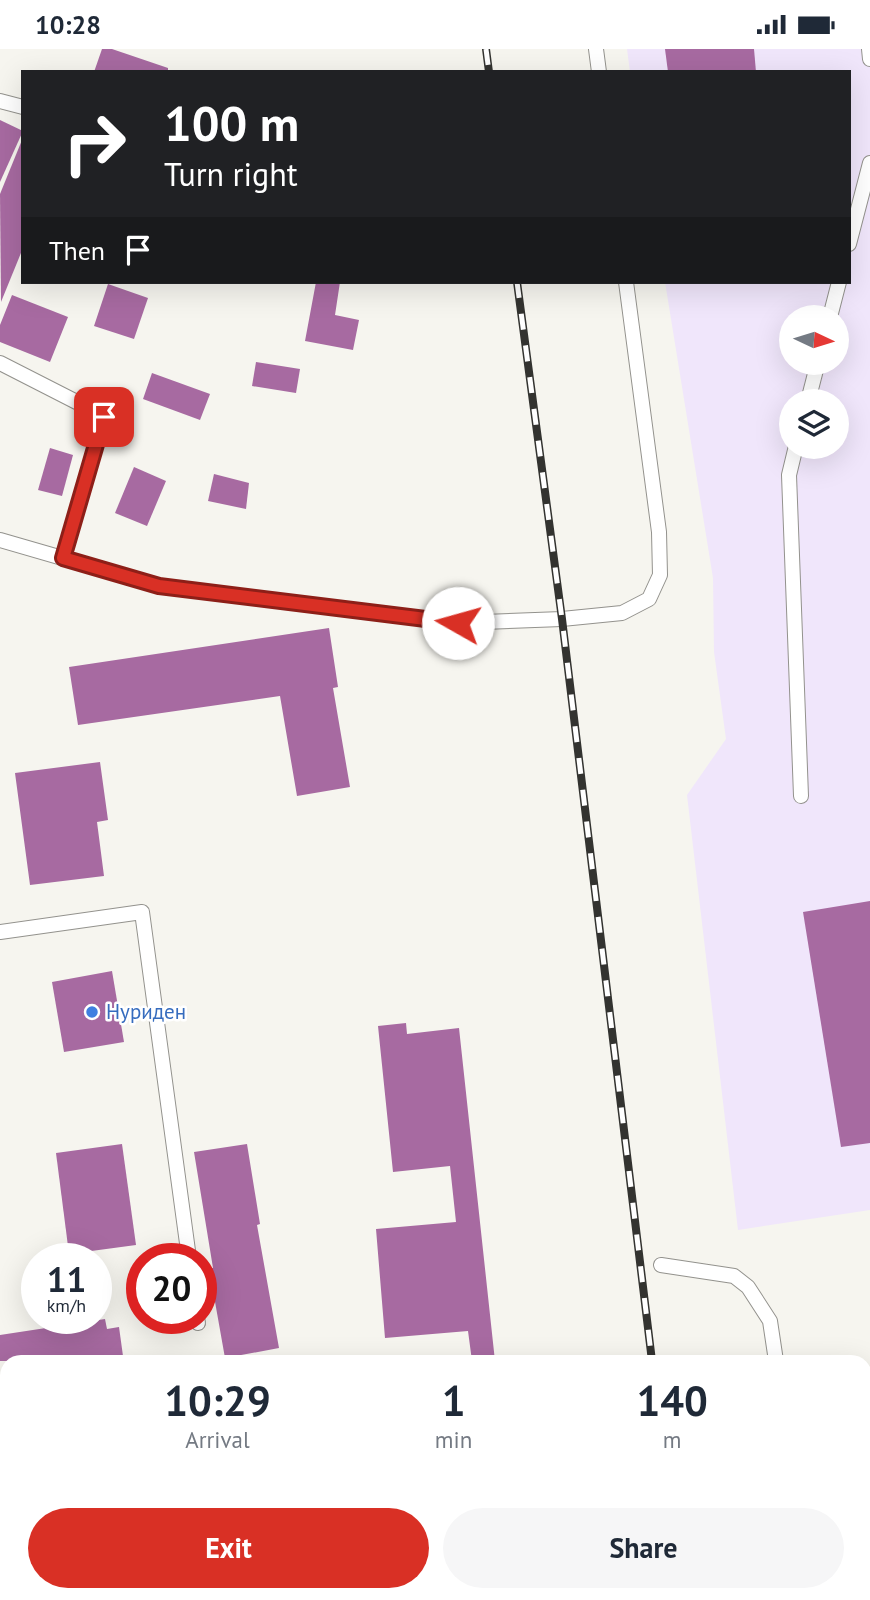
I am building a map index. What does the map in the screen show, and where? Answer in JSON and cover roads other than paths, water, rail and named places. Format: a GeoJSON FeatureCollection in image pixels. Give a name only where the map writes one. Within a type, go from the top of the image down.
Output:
{"type":"FeatureCollection","features":[{"type":"Feature","properties":{"kind":"lane"},"geometry":{"type":"LineString","coordinates":[[596,49],[599,70]]}},
{"type":"Feature","properties":{"kind":"lane"},"geometry":{"type":"LineString","coordinates":[[869,49],[870,59]]}},
{"type":"Feature","properties":{"kind":"lane"},"geometry":{"type":"LineString","coordinates":[[0,101],[21,106]]}},
{"type":"Feature","properties":{"kind":"lane"},"geometry":{"type":"LineString","coordinates":[[851,236],[870,163]]}},
{"type":"Feature","properties":{"kind":"lane"},"geometry":{"type":"LineString","coordinates":[[0,540],[159,586],[347,610],[458,623],[562,619],[622,613],[649,599],[660,575],[659,532],[626,284]]}},
{"type":"Feature","properties":{"kind":"lane"},"geometry":{"type":"LineString","coordinates":[[833,305],[838,284]]}},
{"type":"Feature","properties":{"kind":"lane"},"geometry":{"type":"LineString","coordinates":[[0,363],[104,417],[63,558]]}},
{"type":"Feature","properties":{"kind":"lane"},"geometry":{"type":"LineString","coordinates":[[793,459],[789,475],[801,796]]}},
{"type":"Feature","properties":{"kind":"lane"},"geometry":{"type":"LineString","coordinates":[[0,932],[142,912],[187,1243]]}},
{"type":"Feature","properties":{"kind":"lane"},"geometry":{"type":"LineString","coordinates":[[661,1265],[734,1276],[748,1287],[770,1321],[775,1355]]}},
{"type":"Feature","properties":{"kind":"railway"},"geometry":{"type":"LineString","coordinates":[[486,49],[489,70]]}},
{"type":"Feature","properties":{"kind":"railway"},"geometry":{"type":"LineString","coordinates":[[517,284],[562,619],[651,1355]]}},
{"type":"Feature","properties":{"kind":"place","name":"Нуриден"},"geometry":{"type":"Point","coordinates":[92,1012]}}]}
